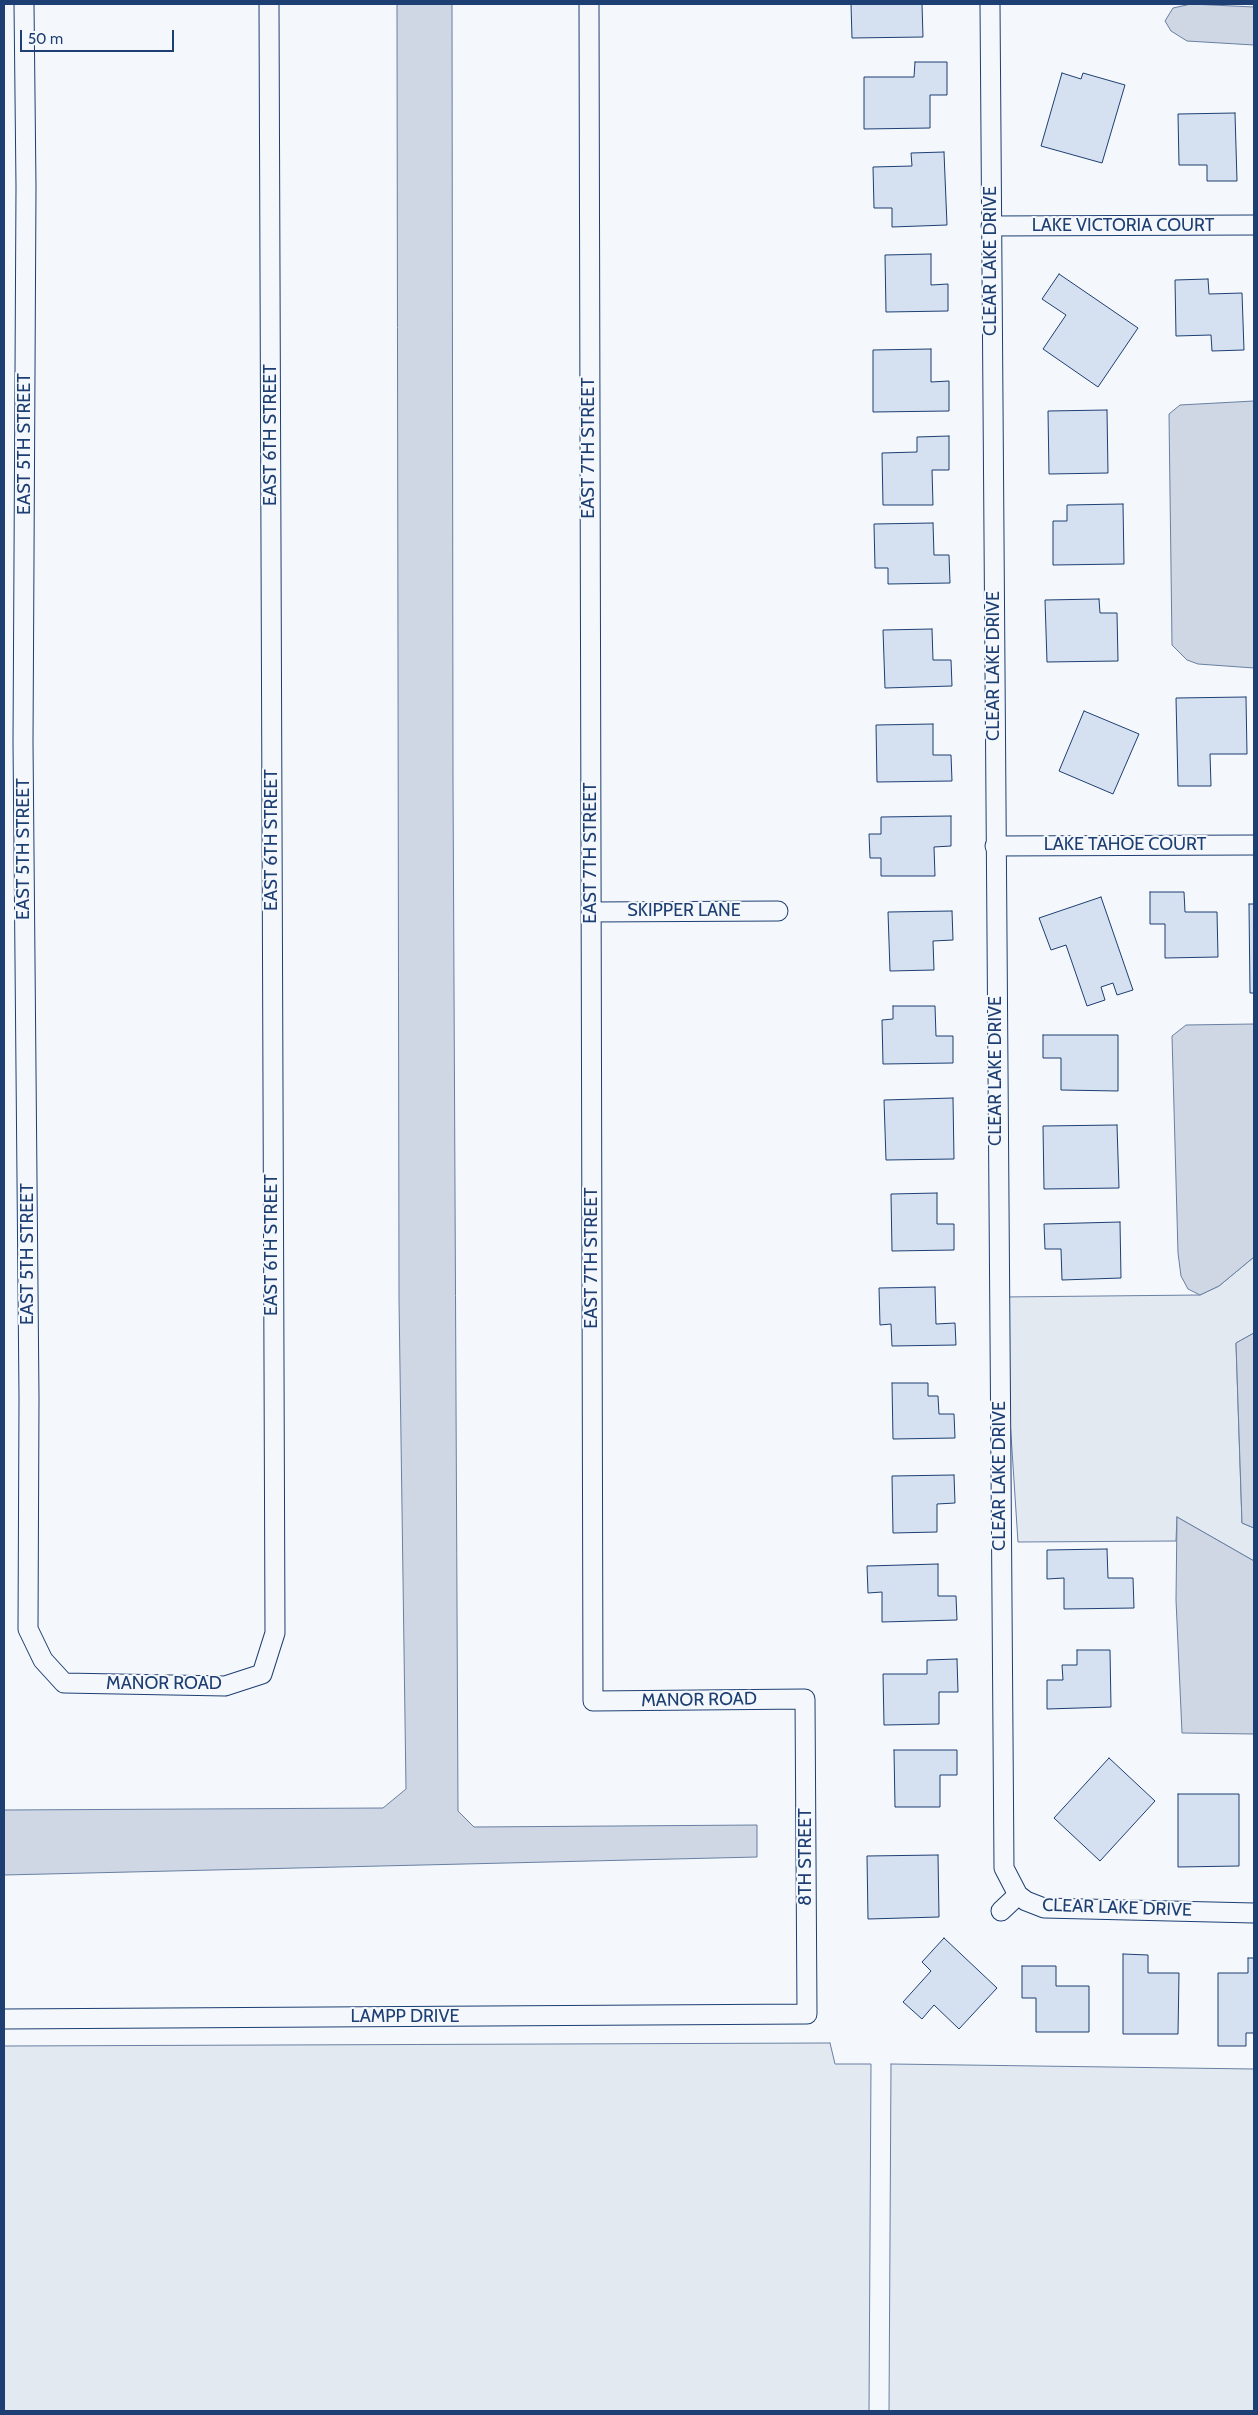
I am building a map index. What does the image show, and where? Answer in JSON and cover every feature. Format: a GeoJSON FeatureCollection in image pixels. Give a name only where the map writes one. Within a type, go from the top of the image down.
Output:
{"type":"FeatureCollection","features":[{"type":"Feature","properties":{"kind":"street","name":"EAST 5TH STREET"},"geometry":{"type":"LineString","coordinates":[[24,4],[26,207],[23,742],[29,1398],[28,1629],[43,1660],[64,1683]]}},
{"type":"Feature","properties":{"kind":"street","name":"EAST 6TH STREET"},"geometry":{"type":"LineString","coordinates":[[262,1674],[275,1633],[269,4]]}},
{"type":"Feature","properties":{"kind":"street","name":"EAST 7TH STREET"},"geometry":{"type":"LineString","coordinates":[[589,4],[593,1702]]}},
{"type":"Feature","properties":{"kind":"street","name":"CLEAR LAKE DRIVE"},"geometry":{"type":"LineString","coordinates":[[990,4],[1003,1857],[1008,1879],[1018,1895],[1026,1901],[1044,1908],[1254,1913]]}},
{"type":"Feature","properties":{"kind":"street","name":"LAKE VICTORIA COURT"},"geometry":{"type":"LineString","coordinates":[[991,226],[1254,225]]}},
{"type":"Feature","properties":{"kind":"street","name":"LAKE TAHOE COURT"},"geometry":{"type":"LineString","coordinates":[[995,846],[1254,844]]}},
{"type":"Feature","properties":{"kind":"street","name":"SKIPPER LANE"},"geometry":{"type":"LineString","coordinates":[[591,912],[778,911]]}},
{"type":"Feature","properties":{"kind":"street","name":"MANOR ROAD"},"geometry":{"type":"LineString","coordinates":[[64,1683],[225,1686],[262,1674]]}},
{"type":"Feature","properties":{"kind":"street","name":"MANOR ROAD"},"geometry":{"type":"LineString","coordinates":[[593,1702],[805,1699]]}},
{"type":"Feature","properties":{"kind":"street","name":"8TH STREET"},"geometry":{"type":"LineString","coordinates":[[805,1699],[807,2014]]}},
{"type":"Feature","properties":{"kind":"street"},"geometry":{"type":"LineString","coordinates":[[1001,1911],[1018,1895]]}},
{"type":"Feature","properties":{"kind":"street","name":"LAMPP DRIVE"},"geometry":{"type":"LineString","coordinates":[[4,2019],[807,2014]]}},
{"type":"Feature","properties":{"kind":"shaded area"},"geometry":{"type":"Polygon","coordinates":[[[397,4],[452,4],[453,780],[458,1811],[474,1827],[757,1825],[757,1857],[4,1875],[4,1810],[383,1808],[406,1789],[399,1299],[397,4]]]}},
{"type":"Feature","properties":{"kind":"shaded area"},"geometry":{"type":"Polygon","coordinates":[[[1191,4],[1254,7],[1254,45],[1187,41],[1171,31],[1165,21],[1173,8],[1191,4]]]}},
{"type":"Feature","properties":{"kind":"shaded area"},"geometry":{"type":"Polygon","coordinates":[[[1254,401],[1254,668],[1198,664],[1187,660],[1172,645],[1169,414],[1180,405],[1254,401]]]}},
{"type":"Feature","properties":{"kind":"shaded area"},"geometry":{"type":"Polygon","coordinates":[[[1254,1024],[1254,1257],[1219,1286],[1200,1295],[1188,1289],[1181,1276],[1178,1253],[1172,1036],[1186,1025],[1254,1024]]]}},
{"type":"Feature","properties":{"kind":"shaded area"},"geometry":{"type":"Polygon","coordinates":[[[1254,1257],[1254,1333],[1236,1343],[1242,1523],[1254,1528],[1254,1561],[1177,1517],[1176,1541],[1018,1542],[1002,1297],[1200,1295],[1219,1286],[1254,1257]]]}},
{"type":"Feature","properties":{"kind":"shaded area"},"geometry":{"type":"Polygon","coordinates":[[[1254,1333],[1254,1528],[1242,1523],[1236,1343],[1254,1333]]]}},
{"type":"Feature","properties":{"kind":"shaded area"},"geometry":{"type":"Polygon","coordinates":[[[1177,1517],[1254,1561],[1254,1734],[1182,1733],[1176,1600],[1177,1517]]]}},
{"type":"Feature","properties":{"kind":"shaded area"},"geometry":{"type":"Polygon","coordinates":[[[830,2043],[835,2064],[871,2064],[869,2411],[4,2411],[4,2046],[830,2043]]]}},
{"type":"Feature","properties":{"kind":"shaded area"},"geometry":{"type":"Polygon","coordinates":[[[891,2064],[1254,2069],[1254,2411],[889,2411],[891,2064]]]}},
{"type":"Feature","properties":{"kind":"building"},"geometry":{"type":"Polygon","coordinates":[[[851,4],[922,4],[923,37],[852,38],[851,4]]]}},
{"type":"Feature","properties":{"kind":"building"},"geometry":{"type":"Polygon","coordinates":[[[915,62],[947,62],[947,95],[930,95],[930,128],[864,129],[864,77],[914,77],[915,62]]]}},
{"type":"Feature","properties":{"kind":"building"},"geometry":{"type":"Polygon","coordinates":[[[1062,73],[1081,79],[1083,73],[1125,85],[1102,163],[1041,146],[1062,73]]]}},
{"type":"Feature","properties":{"kind":"building"},"geometry":{"type":"Polygon","coordinates":[[[1235,113],[1237,181],[1207,181],[1207,165],[1179,165],[1178,114],[1235,113]]]}},
{"type":"Feature","properties":{"kind":"building"},"geometry":{"type":"Polygon","coordinates":[[[944,152],[947,225],[892,227],[892,208],[874,208],[873,167],[912,166],[911,153],[944,152]]]}},
{"type":"Feature","properties":{"kind":"building"},"geometry":{"type":"Polygon","coordinates":[[[931,254],[931,285],[948,284],[948,311],[886,312],[885,255],[931,254]]]}},
{"type":"Feature","properties":{"kind":"building"},"geometry":{"type":"Polygon","coordinates":[[[1059,274],[1138,328],[1098,387],[1043,349],[1066,315],[1042,299],[1059,274]]]}},
{"type":"Feature","properties":{"kind":"building"},"geometry":{"type":"Polygon","coordinates":[[[1208,279],[1209,294],[1242,293],[1244,350],[1212,351],[1211,335],[1176,336],[1175,280],[1208,279]]]}},
{"type":"Feature","properties":{"kind":"building"},"geometry":{"type":"Polygon","coordinates":[[[931,349],[931,382],[949,381],[949,411],[873,412],[873,350],[931,349]]]}},
{"type":"Feature","properties":{"kind":"building"},"geometry":{"type":"Polygon","coordinates":[[[1107,410],[1108,473],[1049,474],[1048,411],[1107,410]]]}},
{"type":"Feature","properties":{"kind":"building"},"geometry":{"type":"Polygon","coordinates":[[[949,436],[949,470],[932,470],[933,505],[883,505],[882,453],[917,452],[917,437],[949,436]]]}},
{"type":"Feature","properties":{"kind":"building"},"geometry":{"type":"Polygon","coordinates":[[[1123,504],[1124,564],[1053,565],[1053,521],[1067,521],[1067,505],[1123,504]]]}},
{"type":"Feature","properties":{"kind":"building"},"geometry":{"type":"Polygon","coordinates":[[[933,523],[934,555],[949,555],[950,583],[888,584],[888,568],[875,568],[874,524],[933,523]]]}},
{"type":"Feature","properties":{"kind":"building"},"geometry":{"type":"Polygon","coordinates":[[[1099,599],[1100,613],[1117,613],[1118,661],[1047,662],[1045,600],[1099,599]]]}},
{"type":"Feature","properties":{"kind":"building"},"geometry":{"type":"Polygon","coordinates":[[[932,629],[933,660],[951,660],[952,686],[885,688],[883,630],[932,629]]]}},
{"type":"Feature","properties":{"kind":"building"},"geometry":{"type":"Polygon","coordinates":[[[1246,697],[1247,754],[1210,754],[1211,786],[1178,786],[1176,698],[1246,697]]]}},
{"type":"Feature","properties":{"kind":"building"},"geometry":{"type":"Polygon","coordinates":[[[1084,711],[1139,734],[1113,794],[1059,771],[1084,711]]]}},
{"type":"Feature","properties":{"kind":"building"},"geometry":{"type":"Polygon","coordinates":[[[933,724],[933,755],[951,755],[952,781],[877,782],[876,725],[933,724]]]}},
{"type":"Feature","properties":{"kind":"building"},"geometry":{"type":"Polygon","coordinates":[[[951,816],[951,846],[934,847],[935,876],[881,876],[881,858],[870,858],[869,834],[881,834],[881,817],[951,816]]]}},
{"type":"Feature","properties":{"kind":"building"},"geometry":{"type":"Polygon","coordinates":[[[1150,892],[1184,892],[1185,912],[1217,912],[1218,957],[1165,958],[1165,924],[1150,924],[1150,892]]]}},
{"type":"Feature","properties":{"kind":"building"},"geometry":{"type":"Polygon","coordinates":[[[1101,897],[1133,990],[1117,995],[1113,983],[1101,987],[1105,1000],[1087,1006],[1066,945],[1051,950],[1039,918],[1101,897]]]}},
{"type":"Feature","properties":{"kind":"building"},"geometry":{"type":"Polygon","coordinates":[[[1249,904],[1254,904],[1254,993],[1250,993],[1249,904]]]}},
{"type":"Feature","properties":{"kind":"building"},"geometry":{"type":"Polygon","coordinates":[[[952,911],[953,940],[933,941],[934,970],[890,971],[888,912],[952,911]]]}},
{"type":"Feature","properties":{"kind":"building"},"geometry":{"type":"Polygon","coordinates":[[[893,1006],[935,1006],[936,1036],[953,1036],[953,1063],[883,1064],[882,1020],[893,1019],[893,1006]]]}},
{"type":"Feature","properties":{"kind":"building"},"geometry":{"type":"Polygon","coordinates":[[[1043,1035],[1118,1035],[1118,1091],[1061,1090],[1061,1058],[1043,1058],[1043,1035]]]}},
{"type":"Feature","properties":{"kind":"building"},"geometry":{"type":"Polygon","coordinates":[[[953,1098],[954,1159],[886,1160],[884,1100],[953,1098]]]}},
{"type":"Feature","properties":{"kind":"building"},"geometry":{"type":"Polygon","coordinates":[[[1117,1125],[1119,1188],[1044,1189],[1043,1126],[1117,1125]]]}},
{"type":"Feature","properties":{"kind":"building"},"geometry":{"type":"Polygon","coordinates":[[[937,1193],[937,1224],[954,1224],[954,1250],[892,1251],[891,1194],[937,1193]]]}},
{"type":"Feature","properties":{"kind":"building"},"geometry":{"type":"Polygon","coordinates":[[[1120,1222],[1121,1278],[1062,1280],[1061,1249],[1045,1249],[1044,1224],[1120,1222]]]}},
{"type":"Feature","properties":{"kind":"building"},"geometry":{"type":"Polygon","coordinates":[[[935,1287],[936,1324],[955,1323],[956,1345],[892,1346],[891,1324],[880,1325],[879,1288],[935,1287]]]}},
{"type":"Feature","properties":{"kind":"building"},"geometry":{"type":"Polygon","coordinates":[[[892,1383],[928,1383],[928,1396],[938,1396],[939,1414],[954,1414],[955,1438],[893,1439],[892,1383]]]}},
{"type":"Feature","properties":{"kind":"building"},"geometry":{"type":"Polygon","coordinates":[[[954,1475],[955,1503],[937,1504],[937,1532],[893,1533],[892,1476],[954,1475]]]}},
{"type":"Feature","properties":{"kind":"building"},"geometry":{"type":"Polygon","coordinates":[[[1107,1549],[1108,1578],[1133,1578],[1134,1608],[1064,1609],[1064,1578],[1047,1579],[1047,1550],[1107,1549]]]}},
{"type":"Feature","properties":{"kind":"building"},"geometry":{"type":"Polygon","coordinates":[[[938,1564],[938,1596],[956,1596],[957,1620],[882,1622],[882,1592],[868,1593],[867,1566],[938,1564]]]}},
{"type":"Feature","properties":{"kind":"building"},"geometry":{"type":"Polygon","coordinates":[[[1077,1650],[1110,1650],[1111,1707],[1047,1709],[1047,1680],[1063,1680],[1062,1665],[1077,1665],[1077,1650]]]}},
{"type":"Feature","properties":{"kind":"building"},"geometry":{"type":"Polygon","coordinates":[[[957,1659],[958,1692],[939,1692],[939,1724],[884,1725],[883,1674],[927,1674],[927,1660],[957,1659]]]}},
{"type":"Feature","properties":{"kind":"building"},"geometry":{"type":"Polygon","coordinates":[[[894,1750],[957,1750],[957,1775],[940,1775],[940,1807],[895,1807],[894,1750]]]}},
{"type":"Feature","properties":{"kind":"building"},"geometry":{"type":"Polygon","coordinates":[[[1109,1758],[1155,1801],[1100,1861],[1054,1818],[1109,1758]]]}},
{"type":"Feature","properties":{"kind":"building"},"geometry":{"type":"Polygon","coordinates":[[[1178,1794],[1239,1794],[1239,1866],[1178,1867],[1178,1794]]]}},
{"type":"Feature","properties":{"kind":"building"},"geometry":{"type":"Polygon","coordinates":[[[938,1855],[939,1917],[868,1919],[867,1856],[938,1855]]]}},
{"type":"Feature","properties":{"kind":"building"},"geometry":{"type":"Polygon","coordinates":[[[944,1938],[997,1988],[959,2029],[934,2005],[922,2019],[903,2002],[931,1971],[922,1962],[944,1938]]]}},
{"type":"Feature","properties":{"kind":"building"},"geometry":{"type":"Polygon","coordinates":[[[1123,1954],[1148,1955],[1148,1973],[1179,1973],[1178,2034],[1123,2034],[1123,1954]]]}},
{"type":"Feature","properties":{"kind":"building"},"geometry":{"type":"Polygon","coordinates":[[[1248,1958],[1254,1958],[1254,2033],[1246,2033],[1246,2046],[1218,2046],[1218,1973],[1248,1973],[1248,1958]]]}},
{"type":"Feature","properties":{"kind":"building"},"geometry":{"type":"Polygon","coordinates":[[[1022,1966],[1056,1966],[1056,1986],[1089,1986],[1089,2032],[1036,2032],[1036,1998],[1022,1998],[1022,1966]]]}}]}
